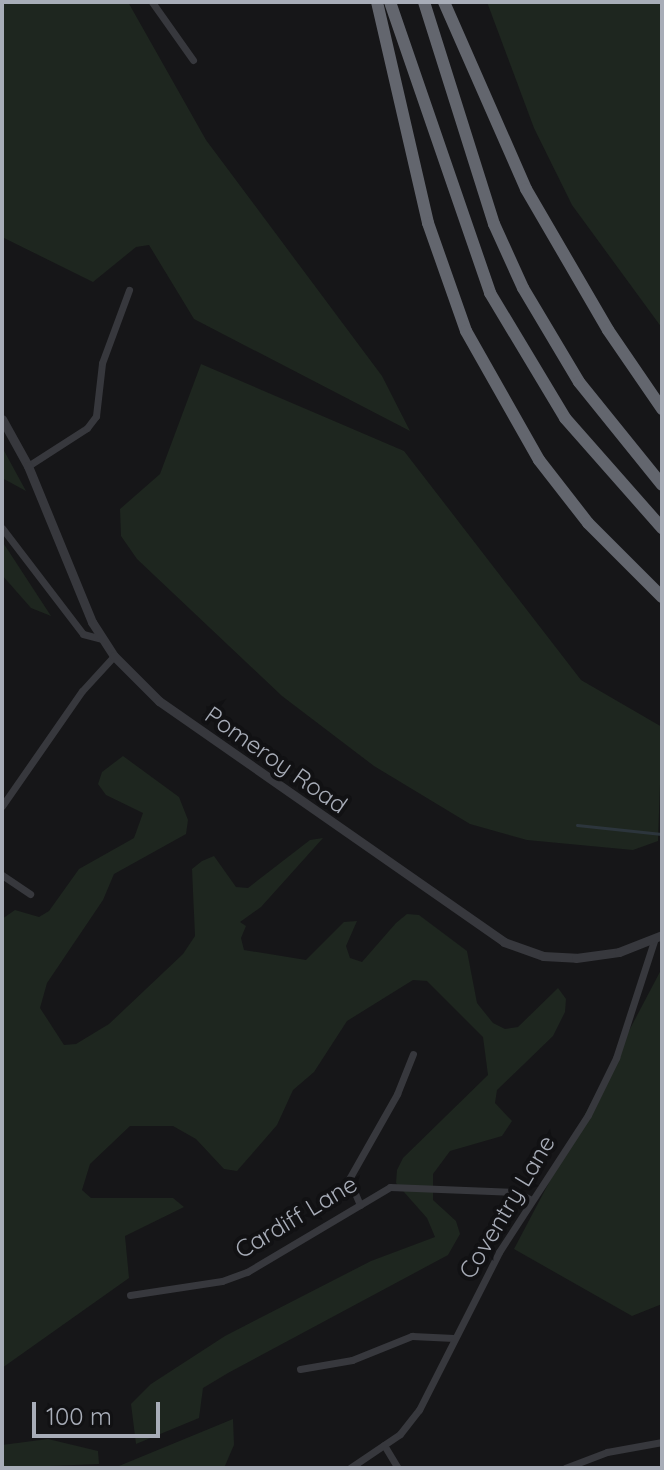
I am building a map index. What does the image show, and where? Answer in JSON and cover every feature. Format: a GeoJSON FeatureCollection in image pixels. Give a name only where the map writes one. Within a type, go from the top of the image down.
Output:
{"type":"FeatureCollection","features":[{"type":"Feature","properties":{"kind":"highway"},"geometry":{"type":"LineString","coordinates":[[377,2],[428,223],[477,355],[539,460],[588,523],[662,597]]}},
{"type":"Feature","properties":{"kind":"highway"},"geometry":{"type":"LineString","coordinates":[[390,2],[490,293],[565,418],[662,528]]}},
{"type":"Feature","properties":{"kind":"highway"},"geometry":{"type":"LineString","coordinates":[[424,2],[494,224],[523,288],[579,382],[662,485]]}},
{"type":"Feature","properties":{"kind":"highway"},"geometry":{"type":"LineString","coordinates":[[444,2],[526,189],[662,409]]}},
{"type":"Feature","properties":{"kind":"street"},"geometry":{"type":"LineString","coordinates":[[152,2],[193,60]]}},
{"type":"Feature","properties":{"kind":"street"},"geometry":{"type":"LineString","coordinates":[[28,466],[87,428],[96,416],[102,363],[129,290]]}},
{"type":"Feature","properties":{"kind":"street","name":"Pomeroy Road"},"geometry":{"type":"LineString","coordinates":[[2,419],[28,466],[80,598],[102,639],[114,656],[159,701],[494,937],[527,952],[576,958],[619,952],[659,936]]}},
{"type":"Feature","properties":{"kind":"street"},"geometry":{"type":"LineString","coordinates":[[2,528],[83,634],[102,639]]}},
{"type":"Feature","properties":{"kind":"street"},"geometry":{"type":"LineString","coordinates":[[2,806],[82,691],[114,656]]}},
{"type":"Feature","properties":{"kind":"street"},"geometry":{"type":"LineString","coordinates":[[2,875],[30,894]]}},
{"type":"Feature","properties":{"kind":"street","name":"Coventry Lane"},"geometry":{"type":"LineString","coordinates":[[350,1468],[384,1445],[419,1410],[454,1338],[530,1199],[588,1115],[616,1058],[659,936]]}},
{"type":"Feature","properties":{"kind":"street"},"geometry":{"type":"LineString","coordinates":[[360,1205],[349,1179],[397,1094],[413,1054]]}},
{"type":"Feature","properties":{"kind":"street","name":"Cardiff Lane"},"geometry":{"type":"LineString","coordinates":[[130,1295],[222,1281],[247,1272],[390,1187],[411,1185],[516,1192],[530,1199]]}},
{"type":"Feature","properties":{"kind":"street"},"geometry":{"type":"LineString","coordinates":[[300,1369],[352,1360],[412,1336],[454,1338]]}},
{"type":"Feature","properties":{"kind":"street"},"geometry":{"type":"LineString","coordinates":[[565,1468],[607,1452],[662,1442]]}},
{"type":"Feature","properties":{"kind":"street"},"geometry":{"type":"LineString","coordinates":[[384,1445],[398,1468]]}},
{"type":"Feature","properties":{"kind":"shaded area"},"geometry":{"type":"Polygon","coordinates":[[[2,2],[128,2],[206,140],[382,376],[410,431],[194,319],[149,245],[136,247],[93,282],[2,237],[2,2]]]}},
{"type":"Feature","properties":{"kind":"shaded area"},"geometry":{"type":"Polygon","coordinates":[[[487,2],[662,2],[662,328],[572,205],[534,128],[487,2]]]}},
{"type":"Feature","properties":{"kind":"shaded area"},"geometry":{"type":"Polygon","coordinates":[[[201,364],[404,451],[581,680],[662,727],[658,841],[633,850],[527,840],[470,824],[374,766],[282,696],[137,559],[121,536],[120,509],[160,474],[201,364]]]}},
{"type":"Feature","properties":{"kind":"shaded area"},"geometry":{"type":"Polygon","coordinates":[[[2,447],[26,491],[2,478],[2,447]]]}},
{"type":"Feature","properties":{"kind":"shaded area"},"geometry":{"type":"Polygon","coordinates":[[[2,541],[51,616],[31,608],[2,575],[2,541]]]}},
{"type":"Feature","properties":{"kind":"shaded area"},"geometry":{"type":"Polygon","coordinates":[[[123,756],[179,797],[188,820],[186,834],[114,874],[103,900],[47,983],[40,1008],[64,1045],[76,1044],[109,1024],[183,954],[195,936],[192,869],[202,861],[214,856],[236,887],[248,888],[310,840],[323,838],[261,907],[240,922],[246,926],[241,938],[244,950],[306,960],[344,922],[357,921],[346,946],[350,958],[362,962],[396,923],[407,914],[419,915],[467,951],[477,1003],[493,1023],[505,1029],[518,1027],[558,988],[566,999],[565,1012],[553,1036],[497,1090],[495,1103],[512,1121],[502,1136],[450,1151],[433,1174],[433,1200],[456,1221],[460,1234],[448,1255],[203,1388],[199,1418],[136,1444],[131,1404],[151,1384],[225,1336],[371,1261],[435,1237],[427,1218],[396,1183],[397,1170],[403,1158],[488,1075],[483,1037],[427,981],[413,980],[347,1021],[314,1072],[293,1090],[277,1125],[237,1171],[224,1169],[196,1139],[173,1126],[130,1126],[90,1164],[82,1190],[91,1198],[173,1198],[184,1207],[125,1236],[129,1278],[2,1368],[2,919],[15,910],[39,917],[49,911],[79,869],[134,838],[143,813],[106,795],[98,784],[102,772],[123,756]]]}},
{"type":"Feature","properties":{"kind":"shaded area"},"geometry":{"type":"Polygon","coordinates":[[[662,968],[662,1304],[632,1316],[514,1249],[662,968]]]}},
{"type":"Feature","properties":{"kind":"shaded area"},"geometry":{"type":"Polygon","coordinates":[[[233,1419],[234,1445],[224,1468],[114,1468],[233,1419]]]}},
{"type":"Feature","properties":{"kind":"shaded area"},"geometry":{"type":"Polygon","coordinates":[[[48,1439],[98,1451],[99,1464],[2,1468],[2,1445],[48,1439]]]}},
{"type":"Feature","properties":{"kind":"waterway"},"geometry":{"type":"LineString","coordinates":[[577,825],[662,834]]}}]}
